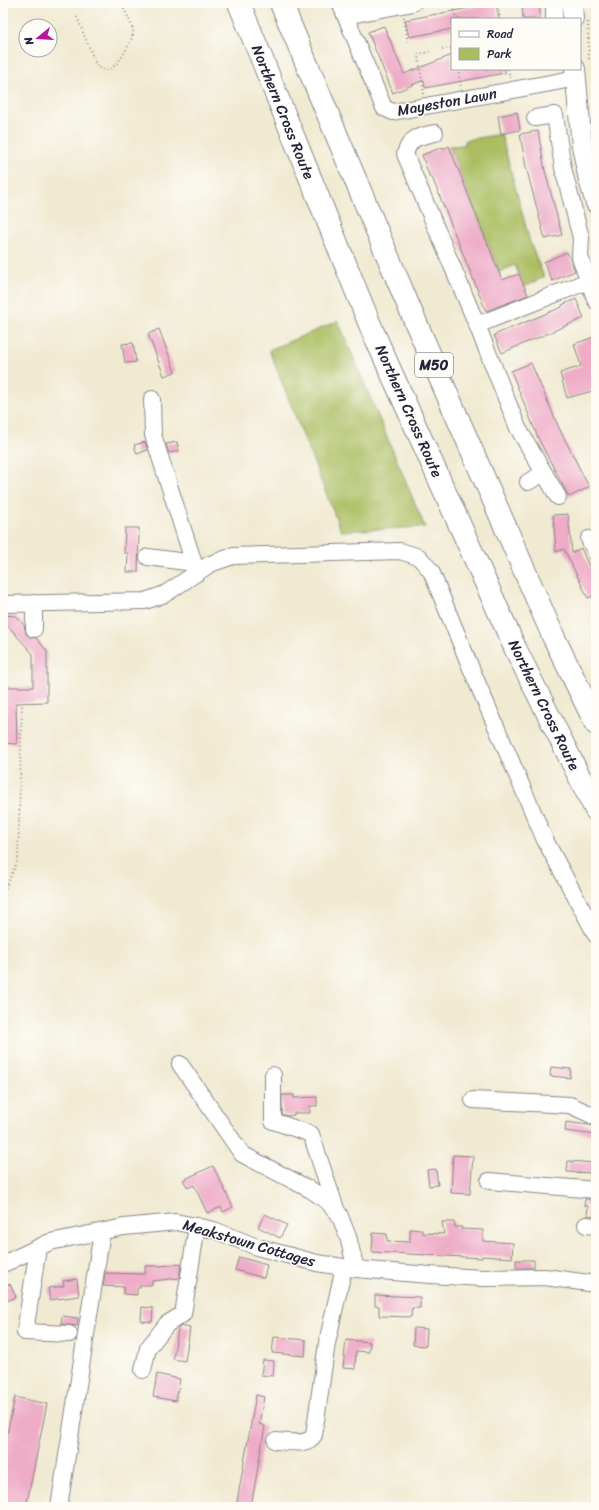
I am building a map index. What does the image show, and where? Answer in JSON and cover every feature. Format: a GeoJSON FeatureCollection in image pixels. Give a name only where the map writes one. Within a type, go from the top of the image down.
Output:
{"type":"FeatureCollection","features":[{"type":"Feature","properties":{"kind":"highway","name":"Northern Cross Route"},"geometry":{"type":"LineString","coordinates":[[239,3],[377,340],[516,650],[596,810]]}},
{"type":"Feature","properties":{"kind":"highway","name":"M50"},"geometry":{"type":"LineString","coordinates":[[281,3],[415,322],[554,638],[596,724]]}},
{"type":"Feature","properties":{"kind":"main road"},"geometry":{"type":"LineString","coordinates":[[572,3],[573,18]]}},
{"type":"Feature","properties":{"kind":"main road"},"geometry":{"type":"LineString","coordinates":[[576,73],[582,146],[589,180],[596,203]]}},
{"type":"Feature","properties":{"kind":"street"},"geometry":{"type":"LineString","coordinates":[[554,3],[554,18]]}},
{"type":"Feature","properties":{"kind":"street"},"geometry":{"type":"LineString","coordinates":[[343,10],[408,4]]}},
{"type":"Feature","properties":{"kind":"street","name":"Mayeston Lawn"},"geometry":{"type":"LineString","coordinates":[[343,10],[384,108],[393,112],[463,100],[556,76],[576,73]]}},
{"type":"Feature","properties":{"kind":"street"},"geometry":{"type":"LineString","coordinates":[[535,118],[556,115],[568,193],[581,238],[580,257],[592,279],[596,300]]}},
{"type":"Feature","properties":{"kind":"street"},"geometry":{"type":"LineString","coordinates":[[435,133],[416,138],[408,144],[405,154],[477,325],[518,428],[558,497]]}},
{"type":"Feature","properties":{"kind":"street"},"geometry":{"type":"LineString","coordinates":[[477,325],[592,279]]}},
{"type":"Feature","properties":{"kind":"street"},"geometry":{"type":"LineString","coordinates":[[152,399],[153,435],[196,568]]}},
{"type":"Feature","properties":{"kind":"street"},"geometry":{"type":"LineString","coordinates":[[528,482],[544,473]]}},
{"type":"Feature","properties":{"kind":"street"},"geometry":{"type":"LineString","coordinates":[[3,604],[145,601],[165,594],[196,568],[233,556],[400,551],[419,557],[431,571],[545,840],[596,935]]}},
{"type":"Feature","properties":{"kind":"street"},"geometry":{"type":"LineString","coordinates":[[148,557],[196,568]]}},
{"type":"Feature","properties":{"kind":"street"},"geometry":{"type":"LineString","coordinates":[[34,604],[34,629]]}},
{"type":"Feature","properties":{"kind":"street"},"geometry":{"type":"LineString","coordinates":[[180,1064],[242,1154],[311,1190],[326,1200],[337,1212]]}},
{"type":"Feature","properties":{"kind":"street"},"geometry":{"type":"LineString","coordinates":[[273,1075],[273,1121],[311,1134],[337,1212],[348,1237],[350,1268],[327,1343],[314,1435],[312,1439],[306,1442],[276,1441]]}},
{"type":"Feature","properties":{"kind":"street"},"geometry":{"type":"LineString","coordinates":[[474,1100],[570,1105],[596,1117]]}},
{"type":"Feature","properties":{"kind":"street"},"geometry":{"type":"LineString","coordinates":[[489,1181],[596,1190]]}},
{"type":"Feature","properties":{"kind":"street","name":"Meakstown Cottages"},"geometry":{"type":"LineString","coordinates":[[3,1264],[50,1242],[124,1227],[176,1222],[214,1230],[256,1247],[317,1263],[350,1268],[483,1278],[545,1277],[596,1284]]}},
{"type":"Feature","properties":{"kind":"street"},"geometry":{"type":"LineString","coordinates":[[143,1370],[148,1348],[168,1324],[184,1314],[197,1226]]}},
{"type":"Feature","properties":{"kind":"street"},"geometry":{"type":"LineString","coordinates":[[59,1507],[102,1232]]}},
{"type":"Feature","properties":{"kind":"street"},"geometry":{"type":"LineString","coordinates":[[38,1248],[25,1332],[69,1334]]}},
{"type":"Feature","properties":{"kind":"path"},"geometry":{"type":"LineString","coordinates":[[77,17],[96,65],[102,69],[108,70],[115,66],[131,42],[133,31],[121,3]]}},
{"type":"Feature","properties":{"kind":"path"},"geometry":{"type":"LineString","coordinates":[[453,3],[456,18]]}},
{"type":"Feature","properties":{"kind":"path"},"geometry":{"type":"LineString","coordinates":[[498,3],[500,18]]}},
{"type":"Feature","properties":{"kind":"path"},"geometry":{"type":"LineString","coordinates":[[408,4],[408,44]]}},
{"type":"Feature","properties":{"kind":"path"},"geometry":{"type":"LineString","coordinates":[[442,50],[451,48]]}},
{"type":"Feature","properties":{"kind":"path"},"geometry":{"type":"LineString","coordinates":[[426,106],[418,54],[430,52]]}},
{"type":"Feature","properties":{"kind":"path"},"geometry":{"type":"LineString","coordinates":[[458,70],[463,100]]}},
{"type":"Feature","properties":{"kind":"path"},"geometry":{"type":"LineString","coordinates":[[3,891],[18,860],[22,702]]}},
{"type":"Feature","properties":{"kind":"green space"},"geometry":{"type":"Polygon","coordinates":[[[501,134],[530,242],[544,277],[524,287],[515,265],[499,272],[449,146],[464,145],[466,140],[501,134]]]}},
{"type":"Feature","properties":{"kind":"green space"},"geometry":{"type":"Polygon","coordinates":[[[338,321],[425,527],[341,531],[269,350],[338,321]]]}},
{"type":"Feature","properties":{"kind":"building"},"geometry":{"type":"Polygon","coordinates":[[[496,3],[499,18],[451,18],[451,29],[409,37],[405,20],[496,3]]]}},
{"type":"Feature","properties":{"kind":"building"},"geometry":{"type":"Polygon","coordinates":[[[522,3],[540,3],[540,18],[523,18],[522,3]]]}},
{"type":"Feature","properties":{"kind":"building"},"geometry":{"type":"Polygon","coordinates":[[[384,26],[404,74],[451,55],[451,70],[505,70],[505,73],[425,88],[424,80],[393,93],[368,32],[384,26]]]}},
{"type":"Feature","properties":{"kind":"building"},"geometry":{"type":"Polygon","coordinates":[[[517,112],[520,130],[501,134],[498,116],[517,112]]]}},
{"type":"Feature","properties":{"kind":"building"},"geometry":{"type":"Polygon","coordinates":[[[538,131],[545,171],[562,235],[545,239],[526,167],[520,134],[538,131]]]}},
{"type":"Feature","properties":{"kind":"building"},"geometry":{"type":"Polygon","coordinates":[[[449,146],[502,280],[519,274],[528,295],[486,311],[432,177],[430,178],[422,155],[449,146]]]}},
{"type":"Feature","properties":{"kind":"building"},"geometry":{"type":"Polygon","coordinates":[[[567,252],[575,271],[552,281],[544,262],[567,252]]]}},
{"type":"Feature","properties":{"kind":"building"},"geometry":{"type":"Polygon","coordinates":[[[576,299],[584,318],[502,353],[494,335],[562,307],[562,305],[576,299]]]}},
{"type":"Feature","properties":{"kind":"building"},"geometry":{"type":"Polygon","coordinates":[[[159,329],[175,372],[164,376],[148,334],[159,329]]]}},
{"type":"Feature","properties":{"kind":"building"},"geometry":{"type":"Polygon","coordinates":[[[594,337],[596,342],[596,390],[567,398],[560,373],[581,366],[574,344],[594,337]]]}},
{"type":"Feature","properties":{"kind":"building"},"geometry":{"type":"Polygon","coordinates":[[[133,343],[136,362],[125,363],[122,344],[133,343]]]}},
{"type":"Feature","properties":{"kind":"building"},"geometry":{"type":"Polygon","coordinates":[[[531,363],[559,428],[589,487],[569,497],[539,440],[511,371],[531,363]]]}},
{"type":"Feature","properties":{"kind":"building"},"geometry":{"type":"Polygon","coordinates":[[[145,442],[148,450],[137,454],[134,445],[145,442]]]}},
{"type":"Feature","properties":{"kind":"building"},"geometry":{"type":"Polygon","coordinates":[[[177,442],[179,451],[169,453],[166,444],[177,442]]]}},
{"type":"Feature","properties":{"kind":"building"},"geometry":{"type":"Polygon","coordinates":[[[568,514],[572,553],[581,548],[594,577],[596,576],[596,595],[588,598],[564,549],[556,552],[553,515],[568,514]]]}},
{"type":"Feature","properties":{"kind":"building"},"geometry":{"type":"Polygon","coordinates":[[[125,528],[139,528],[138,572],[127,572],[128,553],[124,553],[125,528]]]}},
{"type":"Feature","properties":{"kind":"building"},"geometry":{"type":"Polygon","coordinates":[[[3,615],[16,616],[24,625],[26,634],[30,637],[36,638],[47,651],[47,702],[16,703],[17,744],[3,743],[3,687],[33,687],[33,654],[9,627],[3,627],[3,615]]]}},
{"type":"Feature","properties":{"kind":"building"},"geometry":{"type":"Polygon","coordinates":[[[551,1067],[571,1069],[570,1078],[550,1076],[551,1067]]]}},
{"type":"Feature","properties":{"kind":"building"},"geometry":{"type":"Polygon","coordinates":[[[282,1095],[294,1095],[294,1098],[317,1097],[317,1106],[310,1106],[310,1113],[294,1113],[294,1115],[287,1116],[282,1114],[282,1095]]]}},
{"type":"Feature","properties":{"kind":"building"},"geometry":{"type":"Polygon","coordinates":[[[566,1122],[596,1126],[596,1135],[565,1131],[566,1122]]]}},
{"type":"Feature","properties":{"kind":"building"},"geometry":{"type":"Polygon","coordinates":[[[453,1155],[473,1156],[470,1194],[451,1193],[453,1155]]]}},
{"type":"Feature","properties":{"kind":"building"},"geometry":{"type":"Polygon","coordinates":[[[568,1161],[596,1163],[596,1173],[567,1172],[568,1161]]]}},
{"type":"Feature","properties":{"kind":"building"},"geometry":{"type":"Polygon","coordinates":[[[213,1166],[233,1207],[223,1212],[221,1207],[207,1213],[194,1185],[188,1188],[183,1180],[213,1166]]]}},
{"type":"Feature","properties":{"kind":"building"},"geometry":{"type":"Polygon","coordinates":[[[436,1169],[438,1185],[429,1186],[427,1170],[436,1169]]]}},
{"type":"Feature","properties":{"kind":"building"},"geometry":{"type":"Polygon","coordinates":[[[585,1199],[596,1199],[596,1216],[587,1215],[588,1206],[584,1205],[585,1199]]]}},
{"type":"Feature","properties":{"kind":"building"},"geometry":{"type":"Polygon","coordinates":[[[265,1214],[287,1225],[280,1238],[258,1227],[265,1214]]]}},
{"type":"Feature","properties":{"kind":"building"},"geometry":{"type":"Polygon","coordinates":[[[442,1222],[454,1222],[455,1227],[462,1227],[461,1229],[483,1230],[483,1241],[513,1243],[512,1258],[482,1256],[482,1258],[372,1252],[373,1233],[387,1234],[387,1241],[410,1242],[410,1229],[422,1230],[422,1233],[444,1234],[442,1222]]]}},
{"type":"Feature","properties":{"kind":"building"},"geometry":{"type":"Polygon","coordinates":[[[239,1257],[267,1265],[264,1278],[235,1270],[239,1257]]]}},
{"type":"Feature","properties":{"kind":"building"},"geometry":{"type":"Polygon","coordinates":[[[516,1260],[534,1260],[534,1268],[516,1268],[516,1260]]]}},
{"type":"Feature","properties":{"kind":"building"},"geometry":{"type":"Polygon","coordinates":[[[181,1264],[179,1278],[152,1281],[152,1285],[140,1285],[140,1288],[137,1288],[137,1295],[123,1294],[124,1287],[103,1286],[105,1273],[145,1274],[145,1266],[181,1264]]]}},
{"type":"Feature","properties":{"kind":"building"},"geometry":{"type":"Polygon","coordinates":[[[77,1279],[79,1296],[50,1300],[48,1288],[64,1286],[63,1281],[77,1279]]]}},
{"type":"Feature","properties":{"kind":"building"},"geometry":{"type":"Polygon","coordinates":[[[10,1284],[16,1297],[3,1303],[3,1287],[10,1284]]]}},
{"type":"Feature","properties":{"kind":"building"},"geometry":{"type":"Polygon","coordinates":[[[375,1295],[420,1297],[420,1308],[412,1308],[411,1317],[379,1316],[379,1306],[375,1306],[375,1295]]]}},
{"type":"Feature","properties":{"kind":"building"},"geometry":{"type":"Polygon","coordinates":[[[142,1307],[153,1308],[152,1322],[141,1321],[142,1307]]]}},
{"type":"Feature","properties":{"kind":"building"},"geometry":{"type":"Polygon","coordinates":[[[62,1316],[78,1318],[77,1326],[61,1324],[62,1316]]]}},
{"type":"Feature","properties":{"kind":"building"},"geometry":{"type":"Polygon","coordinates":[[[181,1326],[190,1328],[185,1361],[173,1359],[178,1329],[181,1326]]]}},
{"type":"Feature","properties":{"kind":"building"},"geometry":{"type":"Polygon","coordinates":[[[414,1328],[427,1329],[426,1346],[413,1345],[414,1328]]]}},
{"type":"Feature","properties":{"kind":"building"},"geometry":{"type":"Polygon","coordinates":[[[274,1337],[306,1340],[305,1356],[272,1353],[274,1337]]]}},
{"type":"Feature","properties":{"kind":"building"},"geometry":{"type":"Polygon","coordinates":[[[346,1340],[370,1342],[369,1352],[356,1351],[355,1369],[343,1368],[346,1340]]]}},
{"type":"Feature","properties":{"kind":"building"},"geometry":{"type":"Polygon","coordinates":[[[263,1360],[274,1361],[273,1376],[261,1375],[263,1360]]]}},
{"type":"Feature","properties":{"kind":"building"},"geometry":{"type":"Polygon","coordinates":[[[157,1374],[180,1379],[176,1401],[153,1397],[157,1374]]]}},
{"type":"Feature","properties":{"kind":"building"},"geometry":{"type":"Polygon","coordinates":[[[256,1395],[264,1397],[259,1424],[265,1426],[251,1507],[236,1507],[256,1395]]]}},
{"type":"Feature","properties":{"kind":"building"},"geometry":{"type":"Polygon","coordinates":[[[15,1397],[47,1404],[26,1507],[3,1507],[3,1453],[15,1397]]]}}]}
